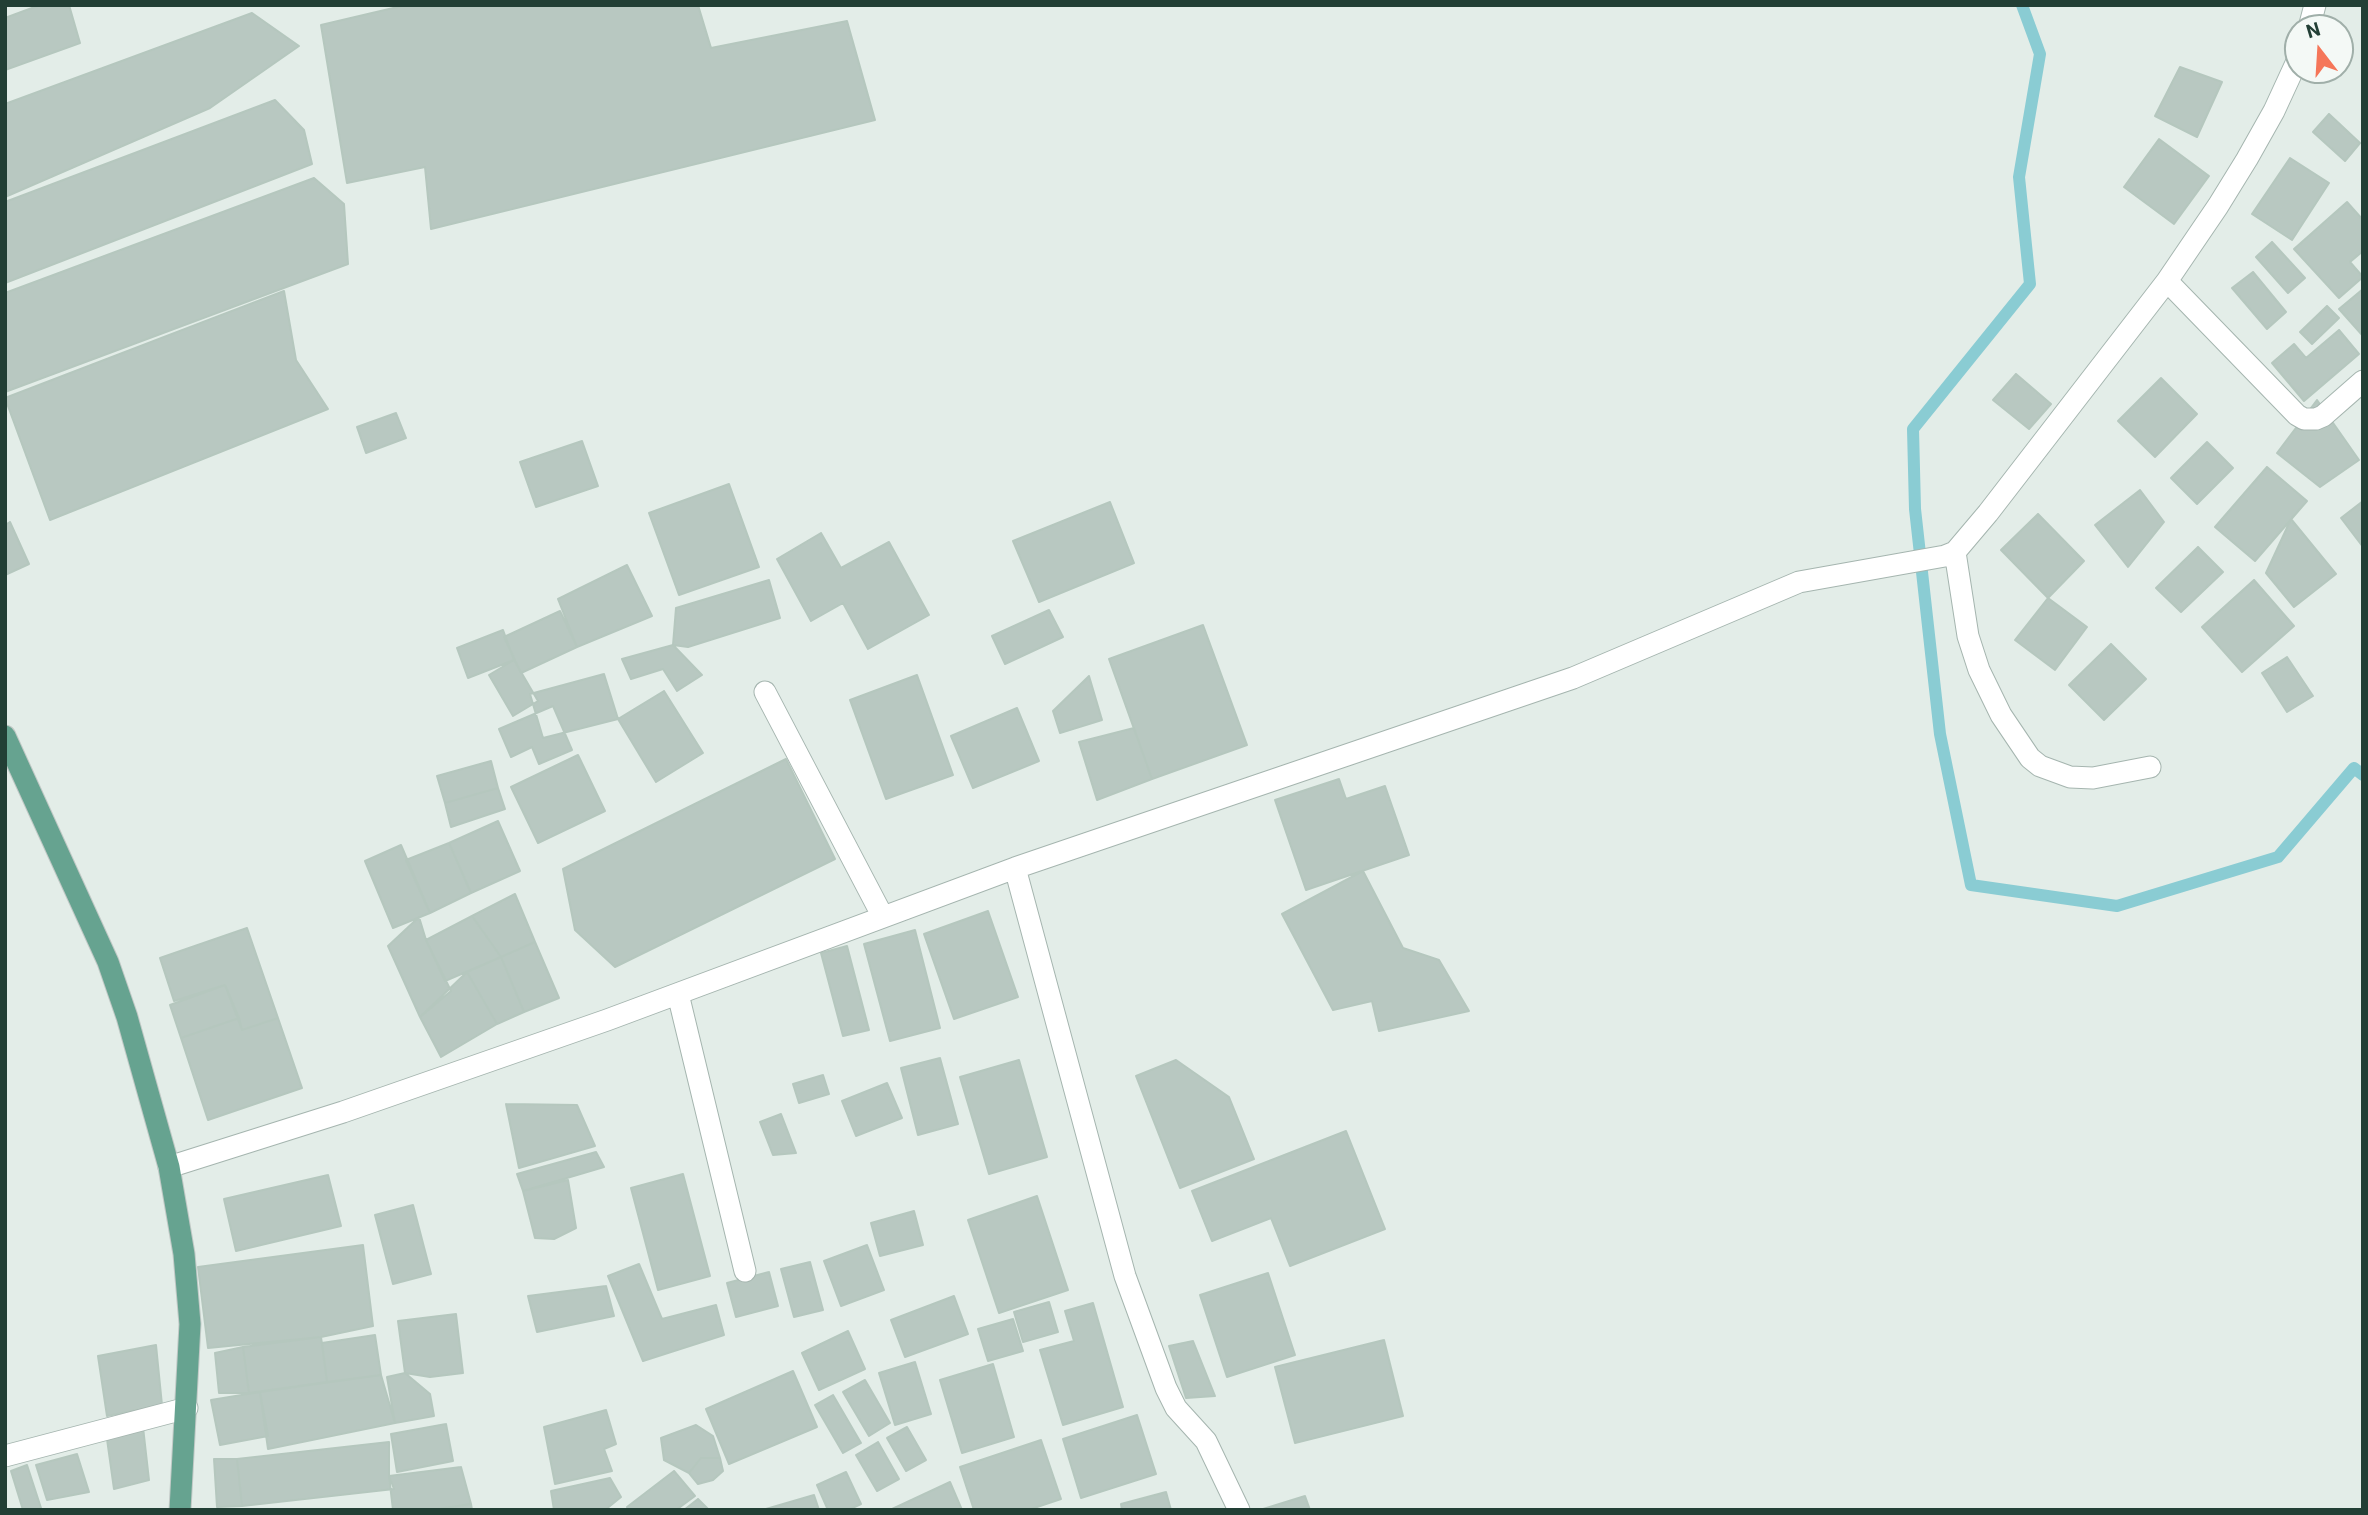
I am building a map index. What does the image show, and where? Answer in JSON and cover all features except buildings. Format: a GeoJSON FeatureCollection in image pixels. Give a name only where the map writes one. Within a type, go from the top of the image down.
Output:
{"type":"FeatureCollection","features":[{"type":"Feature","properties":{"kind":"main road"},"geometry":{"type":"LineString","coordinates":[[5,736],[108,962],[127,1017],[169,1167],[184,1254],[190,1324],[180,1510]]}},
{"type":"Feature","properties":{"kind":"street"},"geometry":{"type":"LineString","coordinates":[[169,1167],[343,1112],[678,994],[1016,868],[1573,678],[1799,582],[1946,555],[2167,281],[2247,159],[2286,84]]}},
{"type":"Feature","properties":{"kind":"street"},"geometry":{"type":"LineString","coordinates":[[2167,281],[2297,415],[2304,419],[2323,416],[2363,381]]}},
{"type":"Feature","properties":{"kind":"street"},"geometry":{"type":"LineString","coordinates":[[1946,555],[1979,670],[2001,715],[2030,758],[2040,766],[2070,777],[2093,778],[2150,767]]}},
{"type":"Feature","properties":{"kind":"street"},"geometry":{"type":"LineString","coordinates":[[765,692],[883,917]]}},
{"type":"Feature","properties":{"kind":"street"},"geometry":{"type":"LineString","coordinates":[[1016,868],[1125,1276],[1166,1388],[1176,1408],[1206,1441],[1239,1510]]}},
{"type":"Feature","properties":{"kind":"street"},"geometry":{"type":"LineString","coordinates":[[678,994],[745,1271]]}},
{"type":"Feature","properties":{"kind":"street"},"geometry":{"type":"LineString","coordinates":[[5,1456],[187,1408]]}},
{"type":"Feature","properties":{"kind":"waterway"},"geometry":{"type":"LineString","coordinates":[[2022,5],[2040,54],[2019,177],[2030,284],[1913,429],[1915,509],[1940,734],[1971,885],[2117,906],[2278,857],[2354,768],[2363,775]]}}]}
